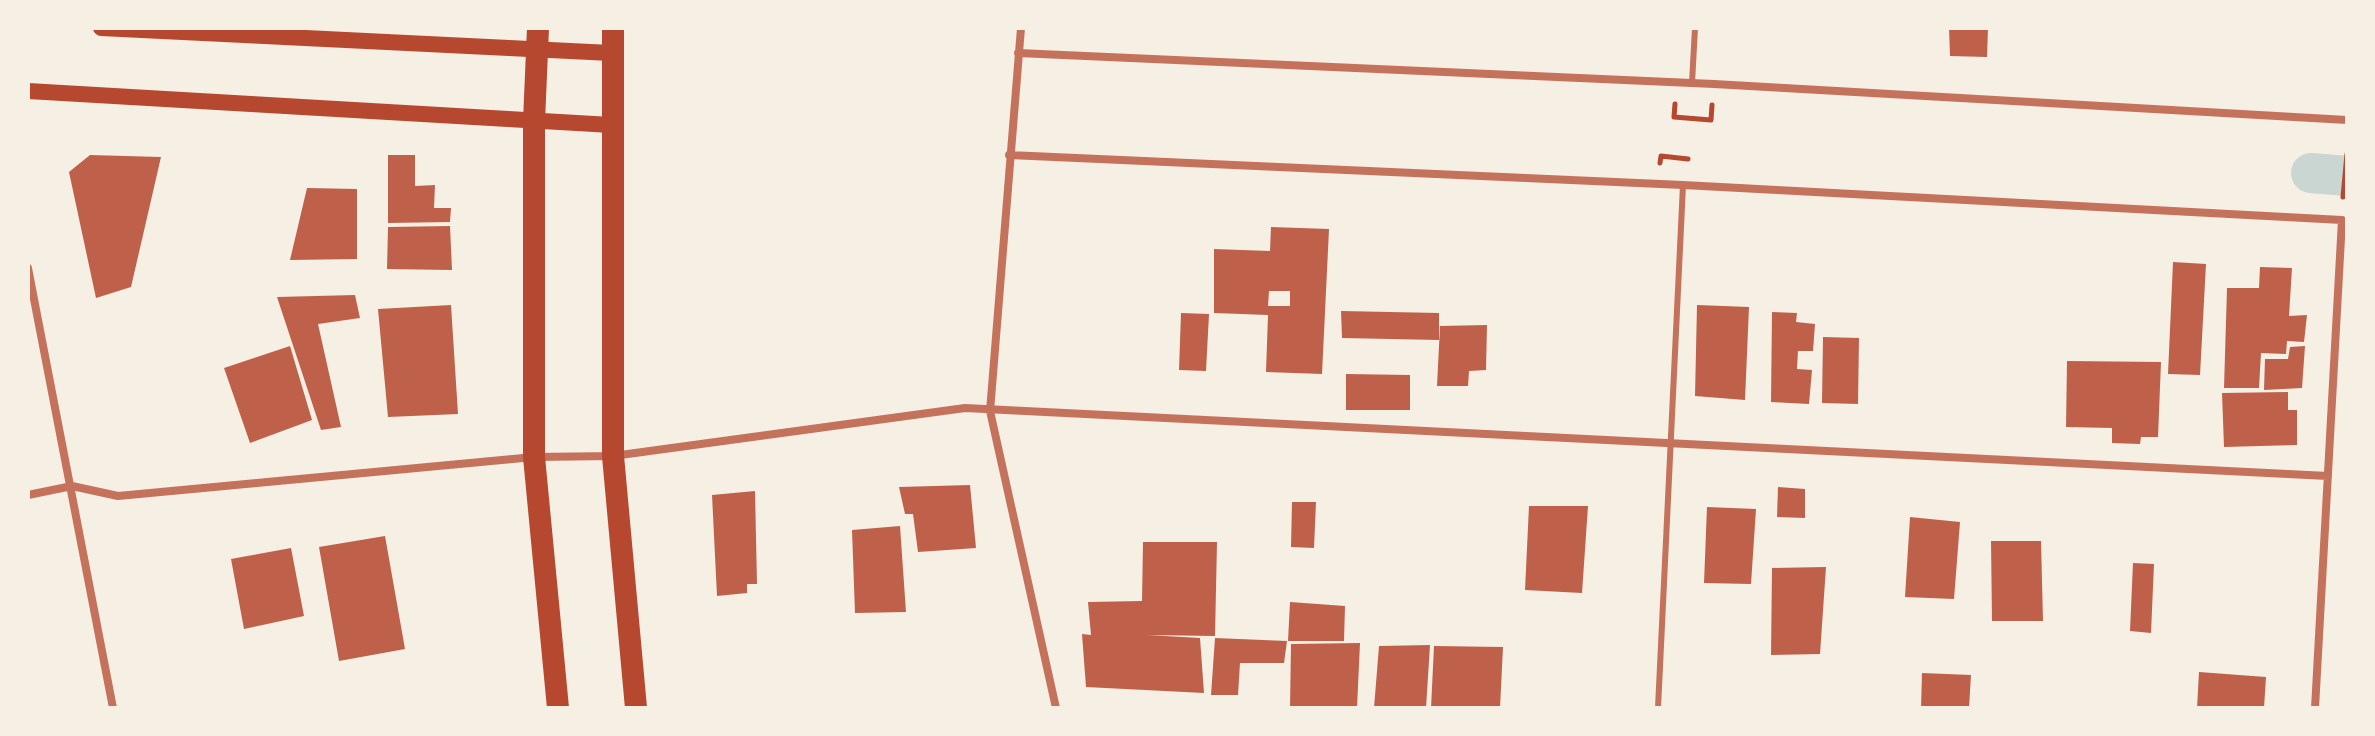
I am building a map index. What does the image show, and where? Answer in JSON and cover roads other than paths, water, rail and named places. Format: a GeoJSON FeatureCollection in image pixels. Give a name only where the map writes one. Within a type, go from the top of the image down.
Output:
{"type":"FeatureCollection","features":[{"type":"Feature","properties":{"kind":"highway"},"geometry":{"type":"LineString","coordinates":[[613,28],[613,456],[636,708]]}},
{"type":"Feature","properties":{"kind":"highway"},"geometry":{"type":"LineString","coordinates":[[538,39],[534,121],[534,457],[558,708]]}},
{"type":"Feature","properties":{"kind":"main road"},"geometry":{"type":"LineString","coordinates":[[101,28],[538,39],[611,53]]}},
{"type":"Feature","properties":{"kind":"main road"},"geometry":{"type":"LineString","coordinates":[[28,91],[611,125]]}},
{"type":"Feature","properties":{"kind":"street"},"geometry":{"type":"LineString","coordinates":[[1021,28],[990,411],[1056,708]]}},
{"type":"Feature","properties":{"kind":"street"},"geometry":{"type":"LineString","coordinates":[[1018,53],[1692,83],[2347,120]]}},
{"type":"Feature","properties":{"kind":"street"},"geometry":{"type":"LineString","coordinates":[[1009,155],[1683,185],[2344,220],[2315,708]]}},
{"type":"Feature","properties":{"kind":"street"},"geometry":{"type":"LineString","coordinates":[[28,268],[113,708]]}},
{"type":"Feature","properties":{"kind":"street"},"geometry":{"type":"LineString","coordinates":[[28,495],[72,486],[118,496],[534,457],[613,456],[965,408],[2328,476]]}},
{"type":"Feature","properties":{"kind":"lane"},"geometry":{"type":"LineString","coordinates":[[1692,83],[1695,28]]}},
{"type":"Feature","properties":{"kind":"lane"},"geometry":{"type":"LineString","coordinates":[[1658,708],[1683,185]]}},
{"type":"Feature","properties":{"kind":"waterway"},"geometry":{"type":"LineString","coordinates":[[2311,173],[2347,176]]}}]}
